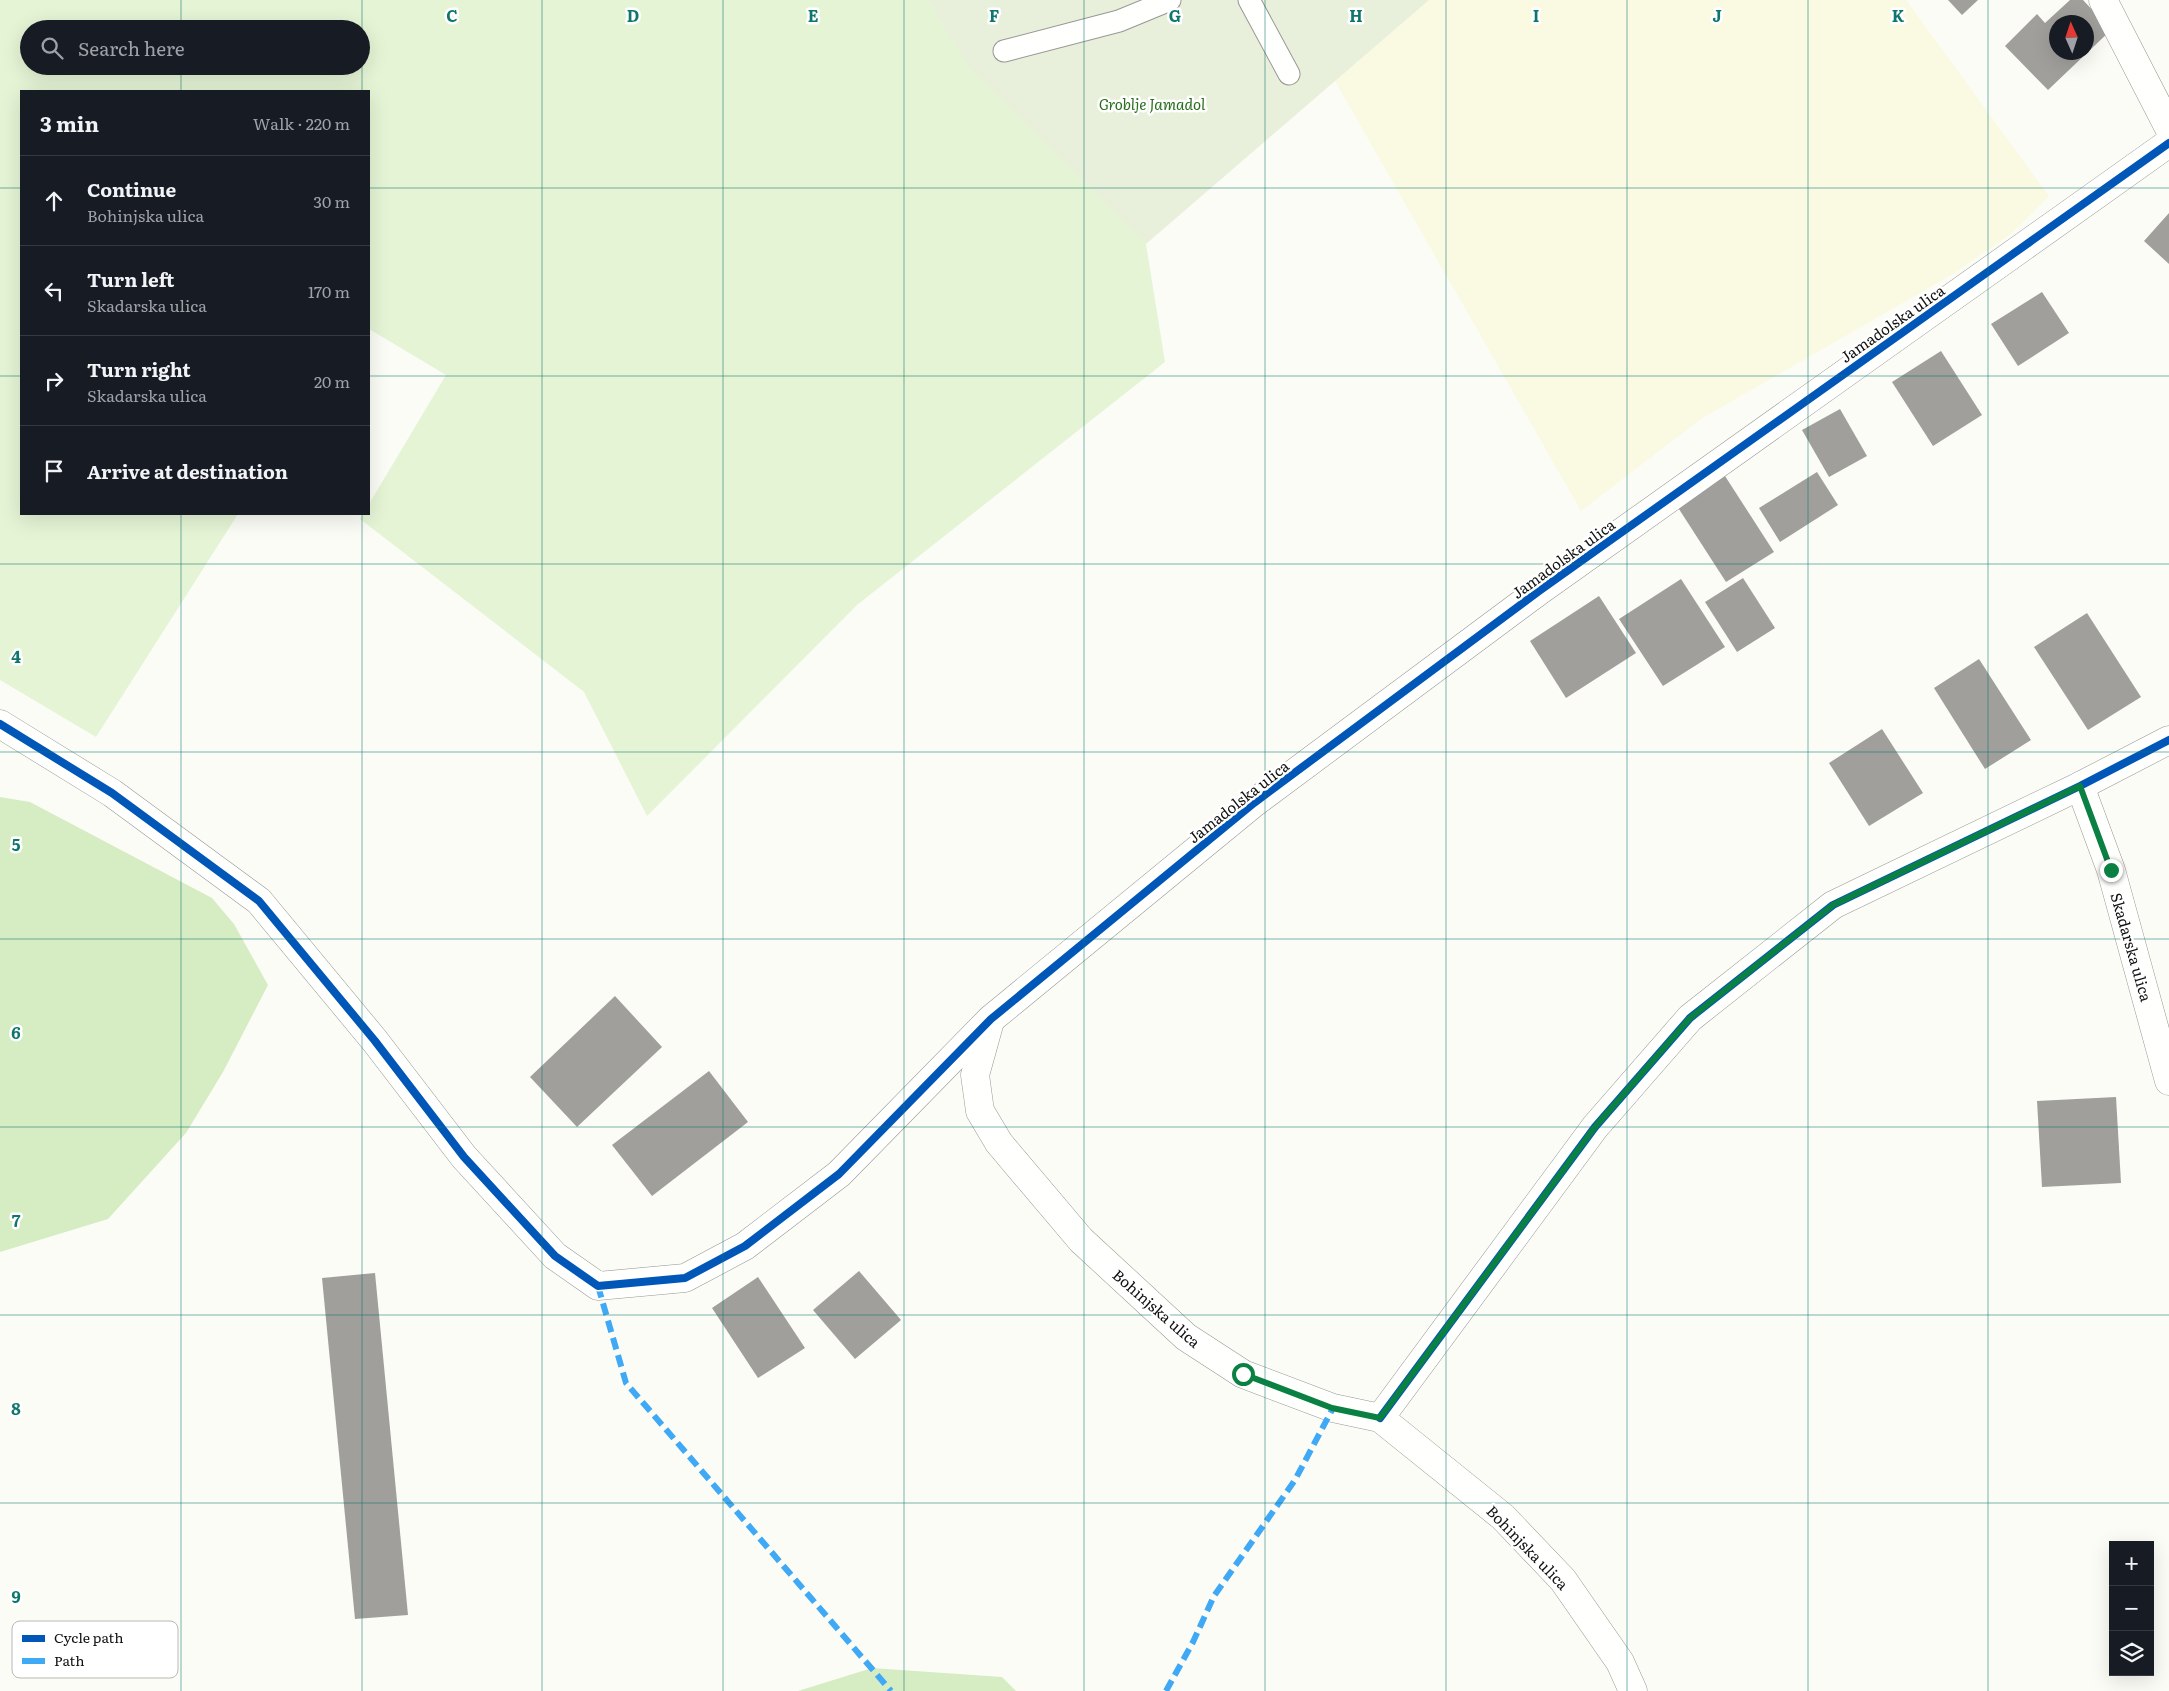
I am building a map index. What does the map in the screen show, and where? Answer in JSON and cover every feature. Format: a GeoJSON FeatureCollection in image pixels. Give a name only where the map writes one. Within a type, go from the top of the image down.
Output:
{"type":"FeatureCollection","features":[{"type":"Feature","properties":{"kind":"street"},"geometry":{"type":"LineString","coordinates":[[2102,0],[2169,128]]}},
{"type":"Feature","properties":{"kind":"street","name":"Jamadolska ulica"},"geometry":{"type":"LineString","coordinates":[[0,724],[112,793],[259,901],[375,1041],[464,1157],[555,1256],[598,1286],[685,1278],[745,1246],[839,1174],[990,1020],[1254,803],[1531,597],[2169,143]]}},
{"type":"Feature","properties":{"kind":"street"},"geometry":{"type":"LineString","coordinates":[[1380,1418],[1595,1127],[1690,1018],[1833,905],[2080,786],[2169,740]]}},
{"type":"Feature","properties":{"kind":"street","name":"Skadarska ulica"},"geometry":{"type":"LineString","coordinates":[[2080,786],[2111,870],[2169,1081]]}},
{"type":"Feature","properties":{"kind":"street","name":"Bohinjska ulica"},"geometry":{"type":"LineString","coordinates":[[990,1020],[975,1075],[980,1111],[999,1143],[1081,1240],[1186,1336],[1243,1374],[1332,1408],[1380,1418],[1503,1517],[1563,1580],[1620,1662],[1633,1691]]}},
{"type":"Feature","properties":{"kind":"lane"},"geometry":{"type":"LineString","coordinates":[[1004,51],[1119,21],[1170,0]]}},
{"type":"Feature","properties":{"kind":"lane"},"geometry":{"type":"LineString","coordinates":[[1250,0],[1288,74]]}},
{"type":"Feature","properties":{"kind":"green space"},"geometry":{"type":"Polygon","coordinates":[[[0,0],[964,0],[1146,244],[1165,362],[857,605],[647,816],[584,692],[360,519],[362,515],[370,515],[370,502],[446,375],[370,330],[370,90],[20,90],[20,515],[237,515],[96,737],[0,680],[0,0]]]}},
{"type":"Feature","properties":{"kind":"green space","name":"Groblje Jamadol"},"geometry":{"type":"Polygon","coordinates":[[[928,0],[1429,0],[1146,244],[969,67],[928,0]]]}},
{"type":"Feature","properties":{"kind":"green space"},"geometry":{"type":"Polygon","coordinates":[[[1429,0],[1906,0],[2049,196],[2012,233],[1953,274],[1701,419],[1581,511],[1335,81],[1429,0]]]}},
{"type":"Feature","properties":{"kind":"green space"},"geometry":{"type":"Polygon","coordinates":[[[0,797],[30,802],[212,898],[234,924],[268,985],[223,1072],[186,1133],[108,1219],[0,1252],[0,797]]]}},
{"type":"Feature","properties":{"kind":"green space"},"geometry":{"type":"Polygon","coordinates":[[[872,1668],[1002,1677],[1016,1691],[798,1691],[872,1668]]]}},
{"type":"Feature","properties":{"kind":"building"},"geometry":{"type":"Polygon","coordinates":[[[1948,0],[1978,0],[1962,15],[1948,0]]]}},
{"type":"Feature","properties":{"kind":"building"},"geometry":{"type":"Polygon","coordinates":[[[2070,0],[2083,0],[2111,30],[2094,46],[2094,15],[2054,15],[2070,0]]]}},
{"type":"Feature","properties":{"kind":"building"},"geometry":{"type":"Polygon","coordinates":[[[2037,14],[2045,23],[2049,19],[2049,60],[2080,60],[2048,90],[2005,46],[2037,14]]]}},
{"type":"Feature","properties":{"kind":"building"},"geometry":{"type":"Polygon","coordinates":[[[2169,213],[2169,264],[2144,241],[2169,213]]]}},
{"type":"Feature","properties":{"kind":"building"},"geometry":{"type":"Polygon","coordinates":[[[2042,292],[2069,333],[2018,366],[1991,324],[2042,292]]]}},
{"type":"Feature","properties":{"kind":"building"},"geometry":{"type":"Polygon","coordinates":[[[1941,351],[1982,415],[1933,446],[1892,382],[1941,351]]]}},
{"type":"Feature","properties":{"kind":"building"},"geometry":{"type":"Polygon","coordinates":[[[1840,409],[1867,456],[1829,477],[1802,430],[1840,409]]]}},
{"type":"Feature","properties":{"kind":"building"},"geometry":{"type":"Polygon","coordinates":[[[1817,472],[1838,505],[1780,542],[1759,508],[1817,472]]]}},
{"type":"Feature","properties":{"kind":"building"},"geometry":{"type":"Polygon","coordinates":[[[1725,476],[1774,552],[1726,582],[1677,506],[1725,476]]]}},
{"type":"Feature","properties":{"kind":"building"},"geometry":{"type":"Polygon","coordinates":[[[1743,578],[1775,628],[1737,652],[1705,602],[1743,578]]]}},
{"type":"Feature","properties":{"kind":"building"},"geometry":{"type":"Polygon","coordinates":[[[1681,579],[1725,647],[1663,686],[1619,619],[1681,579]]]}},
{"type":"Feature","properties":{"kind":"building"},"geometry":{"type":"Polygon","coordinates":[[[1599,596],[1636,653],[1566,698],[1530,641],[1599,596]]]}},
{"type":"Feature","properties":{"kind":"building"},"geometry":{"type":"Polygon","coordinates":[[[2087,613],[2141,697],[2088,730],[2034,647],[2087,613]]]}},
{"type":"Feature","properties":{"kind":"building"},"geometry":{"type":"Polygon","coordinates":[[[1979,659],[2031,740],[1985,769],[1934,688],[1979,659]]]}},
{"type":"Feature","properties":{"kind":"building"},"geometry":{"type":"Polygon","coordinates":[[[1882,729],[1923,793],[1869,826],[1829,763],[1882,729]]]}},
{"type":"Feature","properties":{"kind":"building"},"geometry":{"type":"Polygon","coordinates":[[[615,996],[662,1047],[577,1127],[530,1077],[615,996]]]}},
{"type":"Feature","properties":{"kind":"building"},"geometry":{"type":"Polygon","coordinates":[[[709,1071],[748,1122],[652,1196],[612,1145],[709,1071]]]}},
{"type":"Feature","properties":{"kind":"building"},"geometry":{"type":"Polygon","coordinates":[[[2116,1097],[2121,1183],[2042,1187],[2037,1101],[2116,1097]]]}},
{"type":"Feature","properties":{"kind":"building"},"geometry":{"type":"Polygon","coordinates":[[[859,1271],[901,1320],[855,1359],[813,1310],[859,1271]]]}},
{"type":"Feature","properties":{"kind":"building"},"geometry":{"type":"Polygon","coordinates":[[[375,1273],[408,1615],[355,1619],[322,1278],[375,1273]]]}},
{"type":"Feature","properties":{"kind":"building"},"geometry":{"type":"Polygon","coordinates":[[[758,1277],[805,1348],[758,1378],[712,1308],[758,1277]]]}},
{"type":"Feature","properties":{"kind":"marked path"},"geometry":{"type":"LineString","coordinates":[[598,1286],[626,1383],[891,1691]]}},
{"type":"Feature","properties":{"kind":"marked path"},"geometry":{"type":"LineString","coordinates":[[1166,1691],[1193,1642],[1214,1596],[1295,1480],[1333,1408]]}},
{"type":"Feature","properties":{"kind":"cycle path"},"geometry":{"type":"LineString","coordinates":[[0,724],[112,793],[259,901],[375,1041],[464,1157],[555,1256],[598,1286],[685,1278],[745,1246],[839,1174],[991,1019],[1254,803],[1539,591],[2169,143]]}},
{"type":"Feature","properties":{"kind":"cycle path"},"geometry":{"type":"LineString","coordinates":[[1380,1418],[1595,1127],[1690,1018],[1833,905],[2080,786],[2169,740]]}},
{"type":"Feature","properties":{"kind":"route"},"geometry":{"type":"LineString","coordinates":[[1243,1374],[1332,1408],[1380,1418],[1595,1127],[1690,1018],[1833,905],[2080,786],[2111,870]]}}]}
